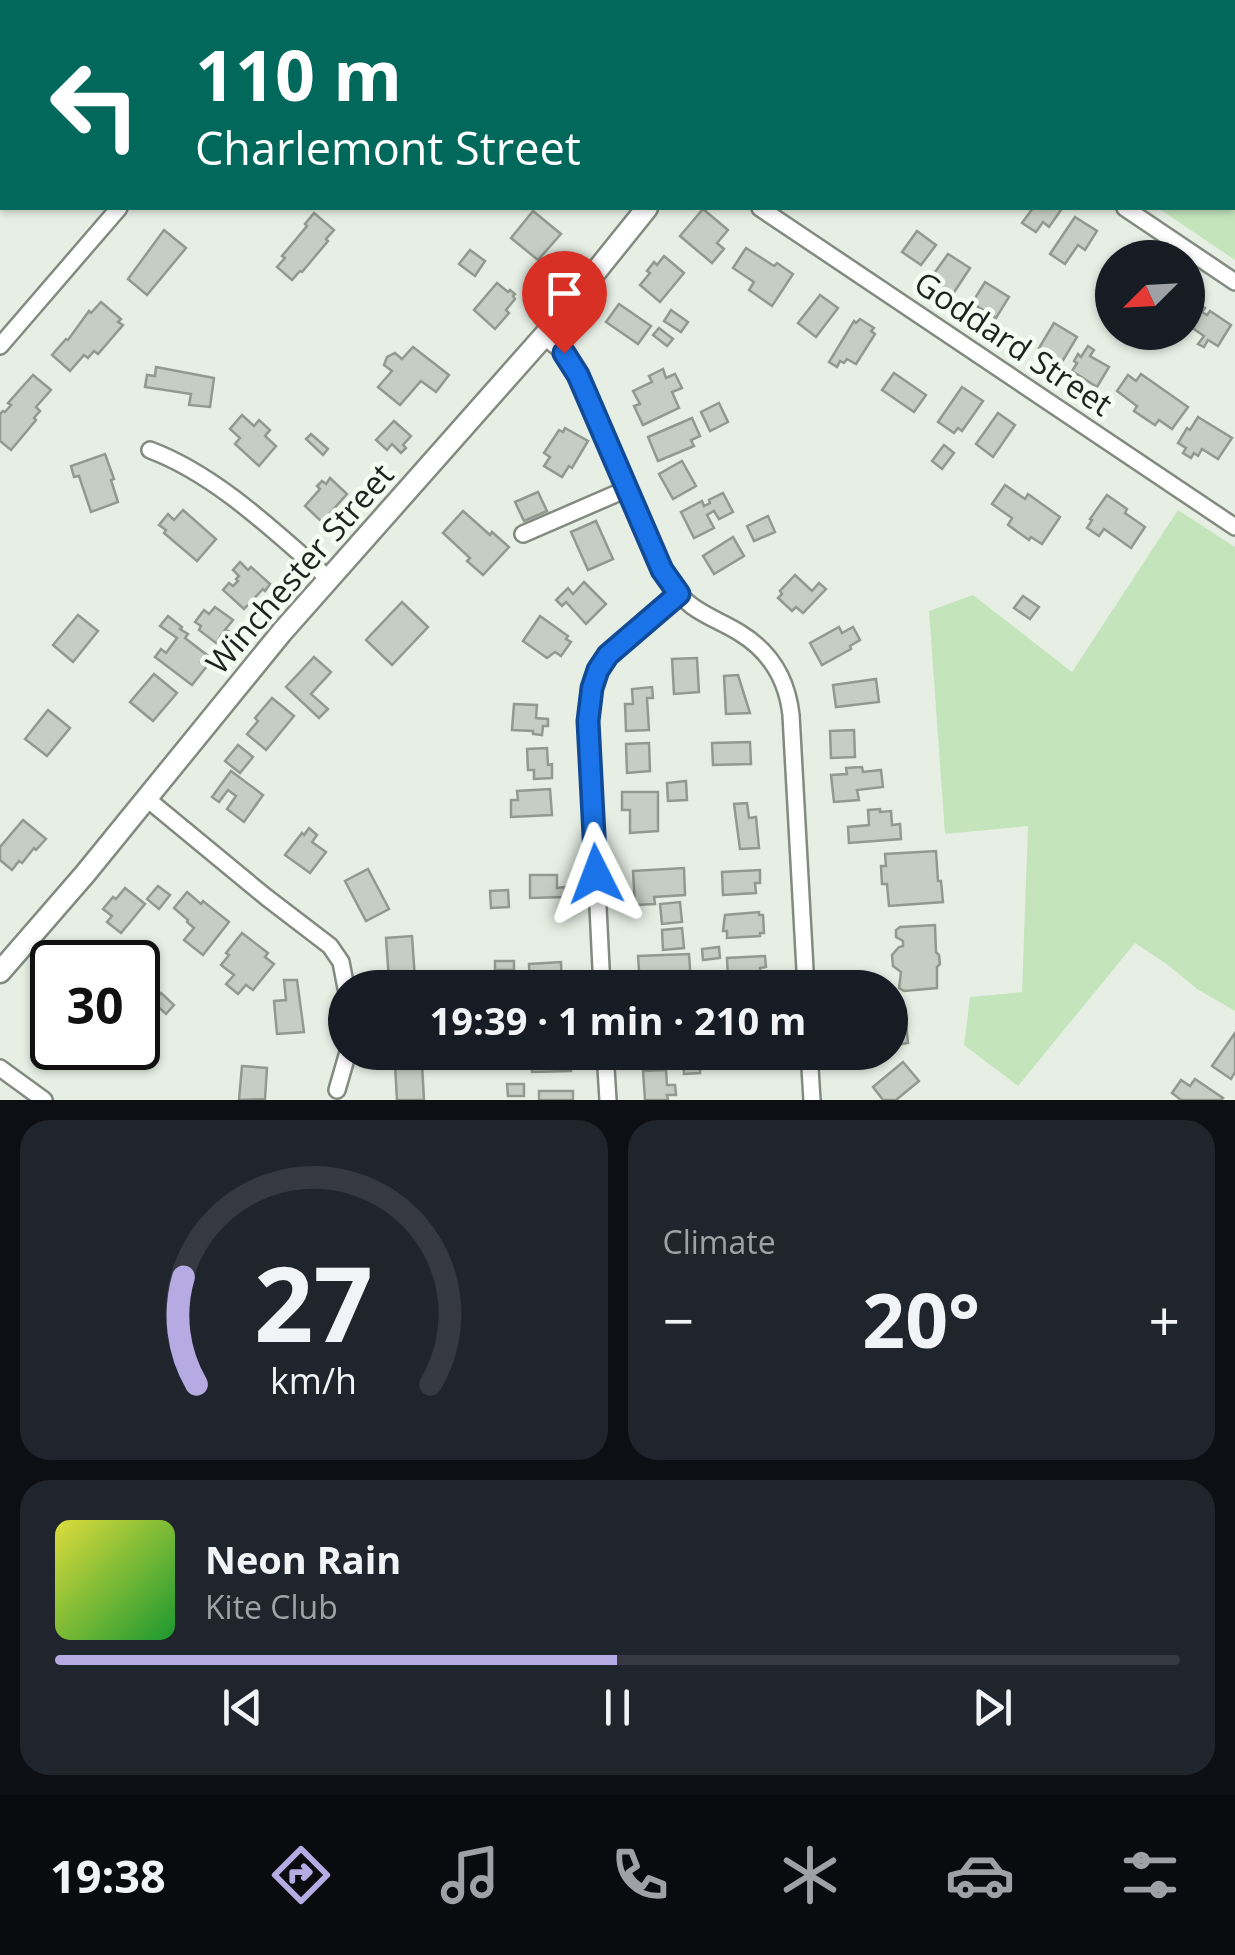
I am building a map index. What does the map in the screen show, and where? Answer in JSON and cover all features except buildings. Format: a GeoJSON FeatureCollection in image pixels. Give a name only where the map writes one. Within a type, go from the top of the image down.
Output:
{"type":"FeatureCollection","features":[{"type":"Feature","properties":{"kind":"street"},"geometry":{"type":"LineString","coordinates":[[0,346],[117,210]]}},
{"type":"Feature","properties":{"kind":"street","name":"Winchester Street"},"geometry":{"type":"LineString","coordinates":[[0,972],[282,632],[544,336],[644,210]]}},
{"type":"Feature","properties":{"kind":"street","name":"Goddard Street"},"geometry":{"type":"LineString","coordinates":[[763,210],[1235,527]]}},
{"type":"Feature","properties":{"kind":"street"},"geometry":{"type":"LineString","coordinates":[[1128,210],[1235,282]]}},
{"type":"Feature","properties":{"kind":"street"},"geometry":{"type":"LineString","coordinates":[[544,336],[576,369],[662,570],[679,594],[702,613],[755,643],[785,682],[791,715],[805,970]]}},
{"type":"Feature","properties":{"kind":"street"},"geometry":{"type":"LineString","coordinates":[[150,450],[183,464],[220,490],[329,579]]}},
{"type":"Feature","properties":{"kind":"street"},"geometry":{"type":"LineString","coordinates":[[524,534],[627,489]]}},
{"type":"Feature","properties":{"kind":"street"},"geometry":{"type":"LineString","coordinates":[[601,970],[588,704],[598,670],[608,655],[679,594]]}},
{"type":"Feature","properties":{"kind":"street"},"geometry":{"type":"LineString","coordinates":[[146,798],[330,946],[343,970]]}},
{"type":"Feature","properties":{"kind":"street"},"geometry":{"type":"LineString","coordinates":[[0,1068],[44,1100]]}},
{"type":"Feature","properties":{"kind":"street"},"geometry":{"type":"LineString","coordinates":[[337,1090],[343,1070]]}},
{"type":"Feature","properties":{"kind":"street"},"geometry":{"type":"LineString","coordinates":[[606,1070],[608,1100]]}},
{"type":"Feature","properties":{"kind":"street"},"geometry":{"type":"LineString","coordinates":[[810,1070],[812,1100]]}},
{"type":"Feature","properties":{"kind":"green space"},"geometry":{"type":"Polygon","coordinates":[[[1161,210],[1235,210],[1235,260],[1161,210]]]}},
{"type":"Feature","properties":{"kind":"green space"},"geometry":{"type":"Polygon","coordinates":[[[1178,510],[1235,547],[1235,1011],[1197,989],[1135,943],[1018,1086],[964,1045],[970,997],[1022,992],[1028,826],[945,834],[929,611],[973,595],[1072,672],[1178,510]]]}},
{"type":"Feature","properties":{"kind":"route"},"geometry":{"type":"LineString","coordinates":[[564,353],[578,375],[662,570],[679,594],[608,655],[592,688],[588,721],[596,874]]}}]}
